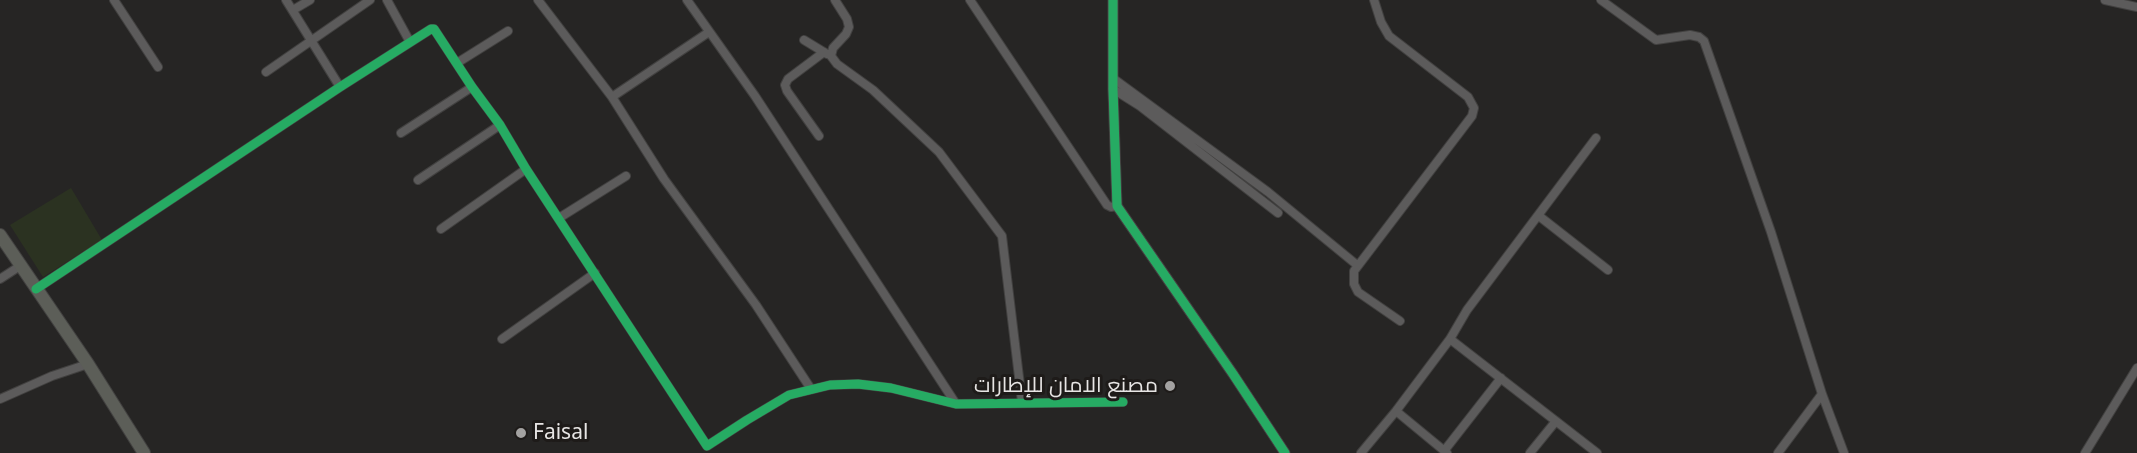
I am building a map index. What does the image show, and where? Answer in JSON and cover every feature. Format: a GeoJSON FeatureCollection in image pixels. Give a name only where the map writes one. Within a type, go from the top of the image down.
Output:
{"type":"FeatureCollection","features":[{"type":"Feature","properties":{"kind":"main road"},"geometry":{"type":"LineString","coordinates":[[0,235],[88,364],[144,453]]}},
{"type":"Feature","properties":{"kind":"street"},"geometry":{"type":"LineString","coordinates":[[114,0],[158,67]]}},
{"type":"Feature","properties":{"kind":"street"},"geometry":{"type":"LineString","coordinates":[[286,0],[340,87]]}},
{"type":"Feature","properties":{"kind":"street"},"geometry":{"type":"LineString","coordinates":[[292,10],[309,0]]}},
{"type":"Feature","properties":{"kind":"street"},"geometry":{"type":"LineString","coordinates":[[266,72],[370,0]]}},
{"type":"Feature","properties":{"kind":"street"},"geometry":{"type":"LineString","coordinates":[[387,0],[410,42]]}},
{"type":"Feature","properties":{"kind":"street"},"geometry":{"type":"LineString","coordinates":[[537,0],[612,97],[664,178],[756,305],[811,389]]}},
{"type":"Feature","properties":{"kind":"street"},"geometry":{"type":"LineString","coordinates":[[687,0],[755,96],[956,404]]}},
{"type":"Feature","properties":{"kind":"street"},"geometry":{"type":"LineString","coordinates":[[819,136],[785,85],[788,79],[827,54],[846,34],[849,27],[847,19],[835,0]]}},
{"type":"Feature","properties":{"kind":"street"},"geometry":{"type":"LineString","coordinates":[[970,0],[1107,204],[1111,207],[1117,206]]}},
{"type":"Feature","properties":{"kind":"street"},"geometry":{"type":"LineString","coordinates":[[1113,0],[1117,206],[1285,453]]}},
{"type":"Feature","properties":{"kind":"street"},"geometry":{"type":"LineString","coordinates":[[1374,0],[1385,32],[1468,97],[1473,104],[1474,112],[1357,265],[1353,277],[1358,292],[1400,321]]}},
{"type":"Feature","properties":{"kind":"street"},"geometry":{"type":"LineString","coordinates":[[1601,0],[1656,40],[1690,35],[1704,41],[1771,231],[1822,394],[1844,453]]}},
{"type":"Feature","properties":{"kind":"street"},"geometry":{"type":"LineString","coordinates":[[2105,0],[2137,8]]}},
{"type":"Feature","properties":{"kind":"street"},"geometry":{"type":"LineString","coordinates":[[36,289],[340,87],[434,29],[500,125],[526,169],[707,446],[789,395],[830,385],[858,384],[891,388],[956,404],[1123,402]]}},
{"type":"Feature","properties":{"kind":"street"},"geometry":{"type":"LineString","coordinates":[[457,63],[508,31]]}},
{"type":"Feature","properties":{"kind":"street"},"geometry":{"type":"LineString","coordinates":[[612,97],[710,32]]}},
{"type":"Feature","properties":{"kind":"street"},"geometry":{"type":"LineString","coordinates":[[804,40],[827,54],[873,90],[939,152],[1002,236],[1022,402]]}},
{"type":"Feature","properties":{"kind":"street"},"geometry":{"type":"LineString","coordinates":[[1113,84],[1278,213]]}},
{"type":"Feature","properties":{"kind":"street"},"geometry":{"type":"LineString","coordinates":[[1113,84],[1268,192],[1357,265]]}},
{"type":"Feature","properties":{"kind":"street"},"geometry":{"type":"LineString","coordinates":[[400,133],[472,87]]}},
{"type":"Feature","properties":{"kind":"street"},"geometry":{"type":"LineString","coordinates":[[418,180],[500,125]]}},
{"type":"Feature","properties":{"kind":"street"},"geometry":{"type":"LineString","coordinates":[[1361,453],[1450,339],[1467,310],[1596,138]]}},
{"type":"Feature","properties":{"kind":"street"},"geometry":{"type":"LineString","coordinates":[[441,229],[526,169]]}},
{"type":"Feature","properties":{"kind":"street"},"geometry":{"type":"LineString","coordinates":[[559,218],[626,176]]}},
{"type":"Feature","properties":{"kind":"street"},"geometry":{"type":"LineString","coordinates":[[1539,216],[1608,270]]}},
{"type":"Feature","properties":{"kind":"street"},"geometry":{"type":"LineString","coordinates":[[0,279],[20,266]]}},
{"type":"Feature","properties":{"kind":"street"},"geometry":{"type":"LineString","coordinates":[[502,339],[595,273]]}},
{"type":"Feature","properties":{"kind":"street"},"geometry":{"type":"LineString","coordinates":[[1450,339],[1597,453]]}},
{"type":"Feature","properties":{"kind":"street"},"geometry":{"type":"LineString","coordinates":[[0,399],[52,376],[88,364]]}},
{"type":"Feature","properties":{"kind":"street"},"geometry":{"type":"LineString","coordinates":[[2085,453],[2137,368]]}},
{"type":"Feature","properties":{"kind":"street"},"geometry":{"type":"LineString","coordinates":[[1396,411],[1446,452],[1501,378]]}},
{"type":"Feature","properties":{"kind":"street"},"geometry":{"type":"LineString","coordinates":[[1778,453],[1822,394]]}},
{"type":"Feature","properties":{"kind":"street"},"geometry":{"type":"LineString","coordinates":[[1530,453],[1556,421]]}},
{"type":"Feature","properties":{"kind":"green space"},"geometry":{"type":"Polygon","coordinates":[[[71,188],[102,240],[43,277],[10,225],[71,188]]]}},
{"type":"Feature","properties":{"kind":"cycle path"},"geometry":{"type":"LineString","coordinates":[[1113,0],[1117,206],[1285,453]]}},
{"type":"Feature","properties":{"kind":"cycle path"},"geometry":{"type":"LineString","coordinates":[[36,289],[340,87],[434,29],[500,125],[526,169],[707,446],[789,395],[830,385],[858,384],[891,388],[956,404],[1123,402]]}},
{"type":"Feature","properties":{"kind":"place","name":"مصنع الامان للإطارات"},"geometry":{"type":"Point","coordinates":[1170,386]}},
{"type":"Feature","properties":{"kind":"place","name":"Faisal"},"geometry":{"type":"Point","coordinates":[521,433]}}]}
